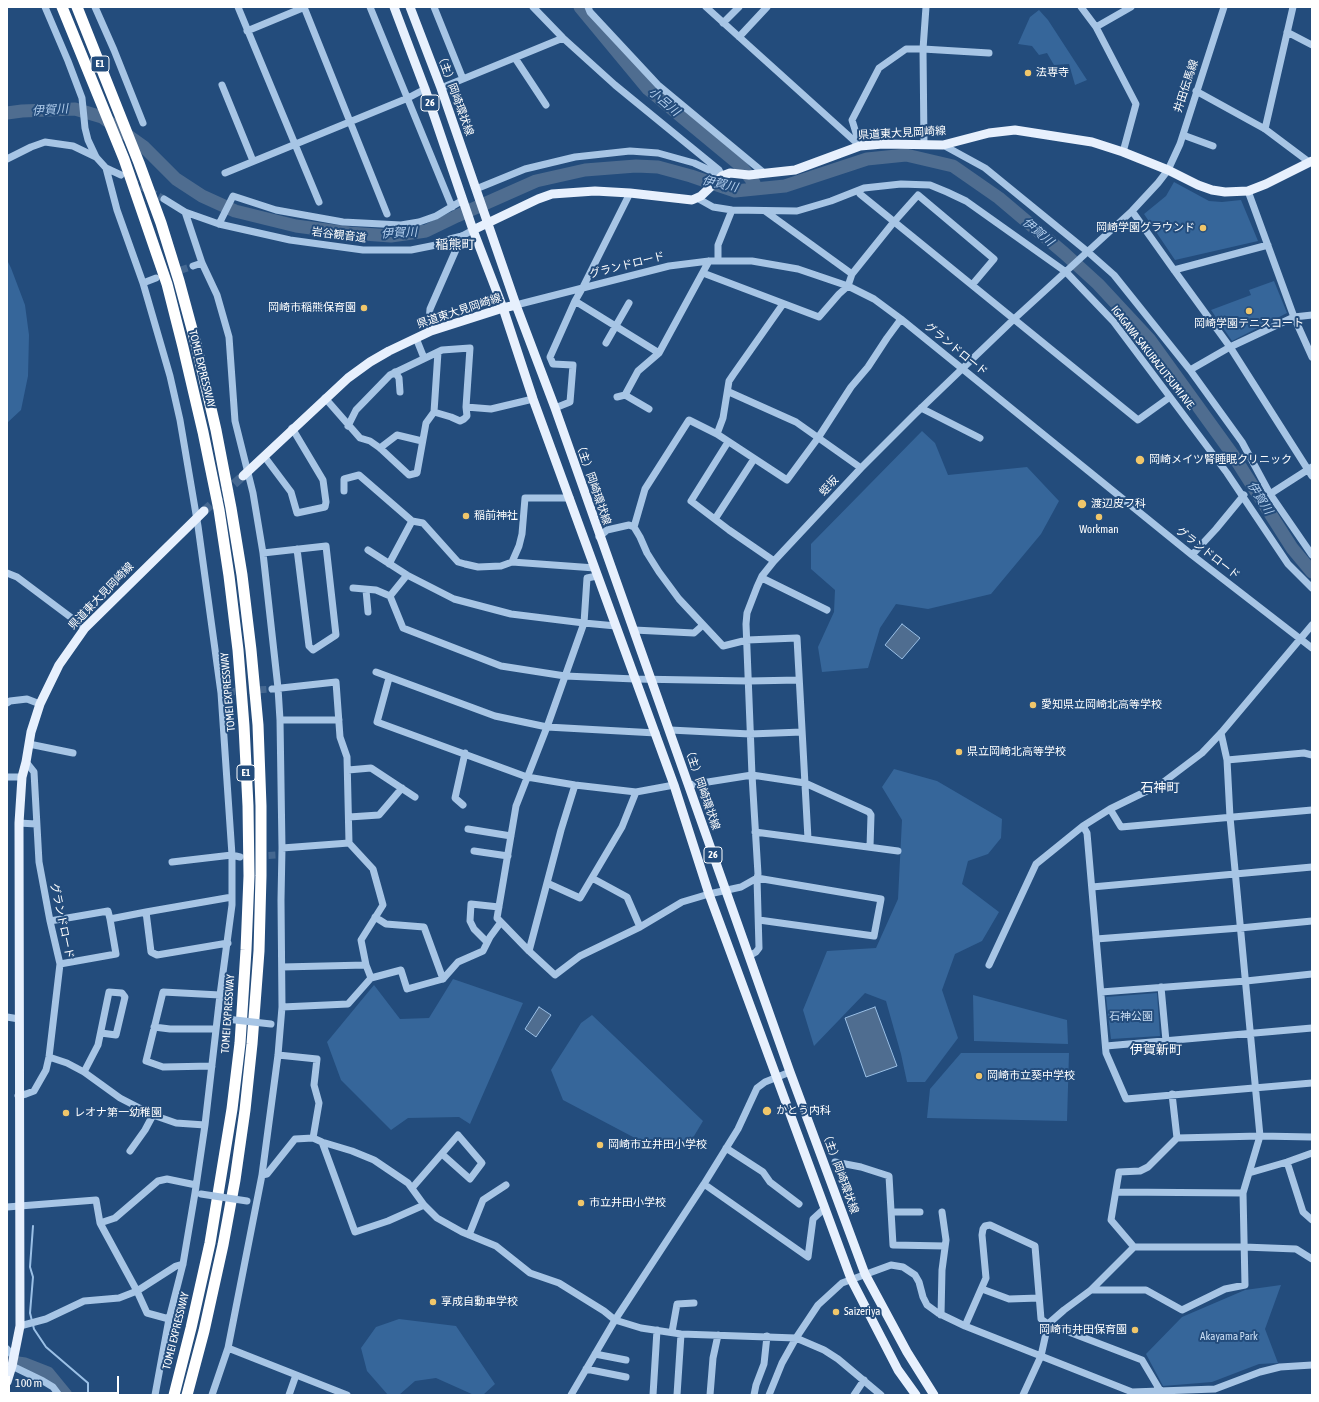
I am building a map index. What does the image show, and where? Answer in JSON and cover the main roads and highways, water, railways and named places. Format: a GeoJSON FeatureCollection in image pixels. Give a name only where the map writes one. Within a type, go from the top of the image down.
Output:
{"type":"FeatureCollection","features":[{"type":"Feature","properties":{"kind":"highway","name":"TOMEI EXPRESSWAY"},"geometry":{"type":"LineString","coordinates":[[62,7],[124,159],[167,284],[203,432],[219,510],[238,650],[248,806],[246,950],[240,1043],[232,1109],[210,1243],[174,1395]]}},
{"type":"Feature","properties":{"kind":"highway","name":"TOMEI EXPRESSWAY"},"geometry":{"type":"LineString","coordinates":[[77,7],[139,163],[161,223],[179,281],[216,430],[231,508],[242,575],[258,725],[261,806],[261,876],[259,951],[252,1044],[245,1110],[235,1180],[223,1245],[204,1330],[187,1395]]}},
{"type":"Feature","properties":{"kind":"main road","name":"26"},"geometry":{"type":"LineString","coordinates":[[394,7],[426,89],[473,230],[503,308],[533,399],[656,733],[709,894],[851,1279],[898,1370],[916,1395]]}},
{"type":"Feature","properties":{"kind":"main road","name":"（主）岡崎環状線"},"geometry":{"type":"LineString","coordinates":[[410,7],[441,88],[516,305],[555,408],[599,537],[670,730],[688,785],[790,1072],[865,1274],[907,1352],[934,1395]]}},
{"type":"Feature","properties":{"kind":"main road","name":"県道東大見岡崎線"},"geometry":{"type":"LineString","coordinates":[[488,223],[538,199],[552,194],[595,191],[630,193],[692,200],[701,196],[726,174],[749,175],[795,170],[860,146],[883,144],[943,145],[988,133],[1015,130],[1092,142],[1123,152],[1168,170],[1198,185],[1212,190],[1235,192],[1248,191],[1266,184],[1310,161]]}},
{"type":"Feature","properties":{"kind":"main road"},"geometry":{"type":"LineString","coordinates":[[473,230],[488,223]]}},
{"type":"Feature","properties":{"kind":"main road","name":"県道東大見岡崎線"},"geometry":{"type":"LineString","coordinates":[[245,474],[325,398],[348,378],[370,362],[431,331],[516,305]]}},
{"type":"Feature","properties":{"kind":"main road","name":"県道東大見岡崎線"},"geometry":{"type":"LineString","coordinates":[[7,1382],[12,1366],[10,1352],[20,1326],[18,1096],[19,824],[22,777],[26,762],[30,732],[40,704],[59,664],[85,628],[204,511]]}},
{"type":"Feature","properties":{"kind":"waterway","name":"小呂川"},"geometry":{"type":"LineString","coordinates":[[580,7],[648,89],[741,166],[754,183]]}},
{"type":"Feature","properties":{"kind":"waterway","name":"伊賀川"},"geometry":{"type":"LineString","coordinates":[[7,113],[75,109],[102,117],[144,147],[176,179],[202,196],[235,211],[296,226],[349,233],[391,236],[426,231],[536,181],[585,170],[636,166],[658,167],[691,176],[735,191],[785,186],[867,159],[906,155],[953,166],[999,198],[1064,253],[1098,284],[1150,340],[1233,455],[1292,548],[1312,572]]}},
{"type":"Feature","properties":{"kind":"waterway"},"geometry":{"type":"LineString","coordinates":[[33,1226],[30,1267],[33,1277],[30,1313],[34,1329],[46,1347],[88,1383],[89,1395]]}},
{"type":"Feature","properties":{"kind":"waterway"},"geometry":{"type":"LineString","coordinates":[[7,1363],[11,1362],[25,1364],[48,1373],[66,1395]]}},
{"type":"Feature","properties":{"kind":"tunnel"},"geometry":{"type":"LineString","coordinates":[[131,181],[164,199]]}},
{"type":"Feature","properties":{"kind":"tunnel"},"geometry":{"type":"LineString","coordinates":[[161,277],[193,266]]}},
{"type":"Feature","properties":{"kind":"tunnel"},"geometry":{"type":"LineString","coordinates":[[204,511],[243,476]]}},
{"type":"Feature","properties":{"kind":"tunnel"},"geometry":{"type":"LineString","coordinates":[[228,692],[272,689]]}},
{"type":"Feature","properties":{"kind":"tunnel"},"geometry":{"type":"LineString","coordinates":[[258,856],[276,855]]}},
{"type":"Feature","properties":{"kind":"place","name":"法専寺"},"geometry":{"type":"Point","coordinates":[1028,73]}},
{"type":"Feature","properties":{"kind":"place","name":"岡崎学園グラウンド"},"geometry":{"type":"Point","coordinates":[1203,228]}},
{"type":"Feature","properties":{"kind":"place","name":"岡崎市稲熊保育園"},"geometry":{"type":"Point","coordinates":[364,308]}},
{"type":"Feature","properties":{"kind":"place","name":"岡崎学園テニスコート"},"geometry":{"type":"Point","coordinates":[1249,311]}},
{"type":"Feature","properties":{"kind":"place","name":"岡崎メイツ腎睡眠クリニック"},"geometry":{"type":"Point","coordinates":[1140,460]}},
{"type":"Feature","properties":{"kind":"place","name":"渡辺皮フ科"},"geometry":{"type":"Point","coordinates":[1082,504]}},
{"type":"Feature","properties":{"kind":"place","name":"稲前神社"},"geometry":{"type":"Point","coordinates":[466,516]}},
{"type":"Feature","properties":{"kind":"place","name":"Workman"},"geometry":{"type":"Point","coordinates":[1099,517]}},
{"type":"Feature","properties":{"kind":"place","name":"愛知県立岡崎北高等学校"},"geometry":{"type":"Point","coordinates":[1033,705]}},
{"type":"Feature","properties":{"kind":"place","name":"県立岡崎北高等学校"},"geometry":{"type":"Point","coordinates":[959,752]}},
{"type":"Feature","properties":{"kind":"place","name":"岡崎市立葵中学校"},"geometry":{"type":"Point","coordinates":[979,1076]}},
{"type":"Feature","properties":{"kind":"place","name":"かとう内科"},"geometry":{"type":"Point","coordinates":[767,1111]}},
{"type":"Feature","properties":{"kind":"place","name":"レオナ第一幼稚園"},"geometry":{"type":"Point","coordinates":[66,1113]}},
{"type":"Feature","properties":{"kind":"place","name":"岡崎市立井田小学校"},"geometry":{"type":"Point","coordinates":[600,1145]}},
{"type":"Feature","properties":{"kind":"place","name":"市立井田小学校"},"geometry":{"type":"Point","coordinates":[581,1203]}},
{"type":"Feature","properties":{"kind":"place","name":"享成自動車学校"},"geometry":{"type":"Point","coordinates":[433,1302]}},
{"type":"Feature","properties":{"kind":"place","name":"Saizeriya"},"geometry":{"type":"Point","coordinates":[836,1312]}},
{"type":"Feature","properties":{"kind":"place","name":"岡崎市井田保育園"},"geometry":{"type":"Point","coordinates":[1135,1330]}},
{"type":"Feature","properties":{"kind":"district","name":"稲熊町"},"geometry":{"type":"Point","coordinates":[455,245]}},
{"type":"Feature","properties":{"kind":"district","name":"石神町"},"geometry":{"type":"Point","coordinates":[1160,788]}},
{"type":"Feature","properties":{"kind":"district","name":"伊賀新町"},"geometry":{"type":"Point","coordinates":[1156,1050]}},
{"type":"Feature","properties":{"kind":"park label","name":"石神公園"},"geometry":{"type":"Point","coordinates":[1131,1017]}},
{"type":"Feature","properties":{"kind":"park label","name":"Akayama Park"},"geometry":{"type":"Point","coordinates":[1229,1337]}}]}
